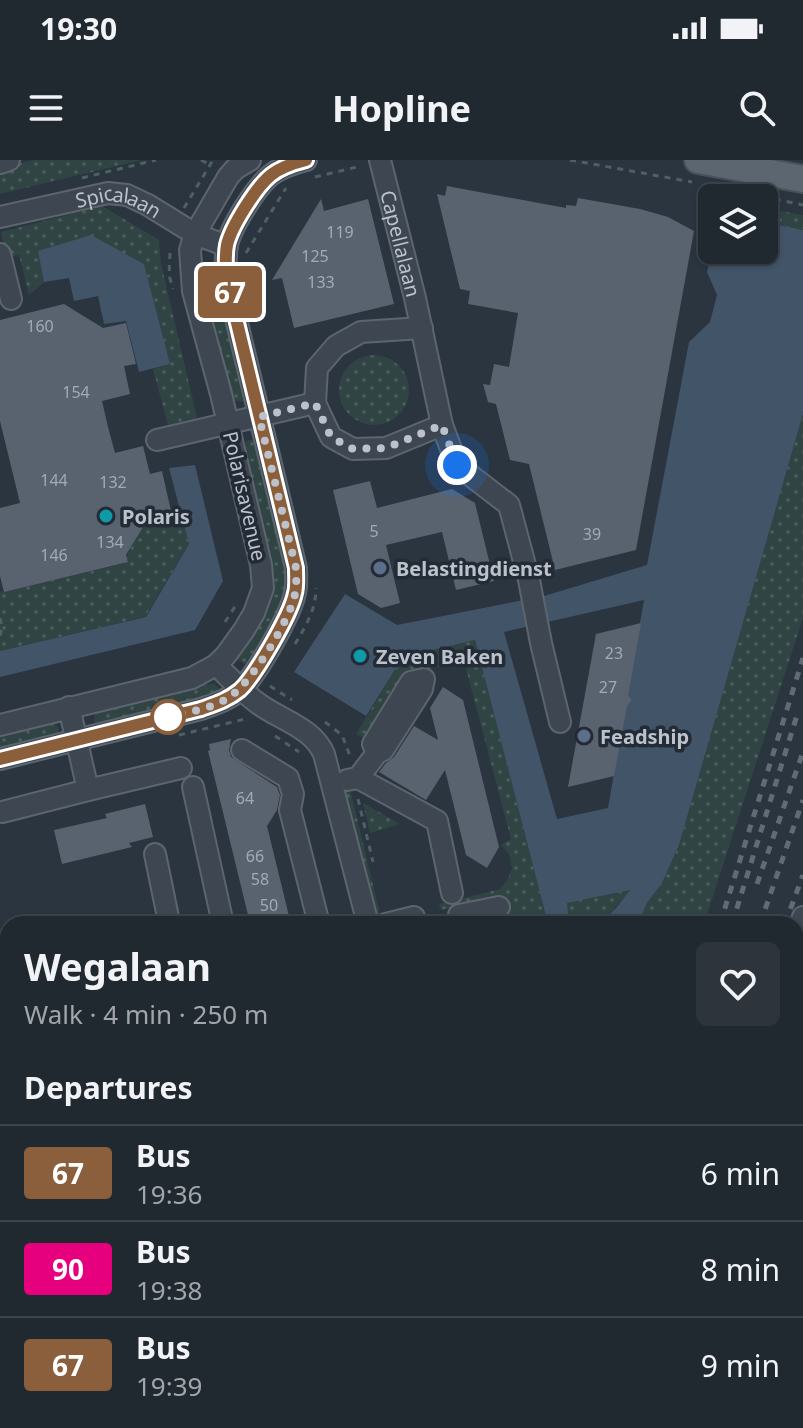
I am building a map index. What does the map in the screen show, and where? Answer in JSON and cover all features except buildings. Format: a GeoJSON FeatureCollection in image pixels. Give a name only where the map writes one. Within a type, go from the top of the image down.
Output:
{"type":"FeatureCollection","features":[{"type":"Feature","properties":{"kind":"main road"},"geometry":{"type":"LineString","coordinates":[[698,171],[803,179]]}},
{"type":"Feature","properties":{"kind":"street"},"geometry":{"type":"LineString","coordinates":[[0,163],[9,160]]}},
{"type":"Feature","properties":{"kind":"street","name":"Polarisavenue"},"geometry":{"type":"LineString","coordinates":[[0,725],[192,678],[216,665],[226,655],[254,613],[263,588],[261,565],[193,291],[190,250],[195,234],[228,177],[250,160]]}},
{"type":"Feature","properties":{"kind":"street","name":"Polarisavenue"},"geometry":{"type":"LineString","coordinates":[[0,759],[226,700],[241,689],[253,673],[287,617],[296,592],[296,568],[226,277],[227,246],[233,227],[271,175],[306,160]]}},
{"type":"Feature","properties":{"kind":"street","name":"Capellalaan"},"geometry":{"type":"LineString","coordinates":[[380,160],[422,328],[442,425],[457,465],[509,505],[560,722]]}},
{"type":"Feature","properties":{"kind":"street","name":"Spicalaan"},"geometry":{"type":"LineString","coordinates":[[0,217],[108,193],[127,195],[195,234],[227,246]]}},
{"type":"Feature","properties":{"kind":"street"},"geometry":{"type":"LineString","coordinates":[[0,254],[11,299]]}},
{"type":"Feature","properties":{"kind":"street","name":"Capellalaan"},"geometry":{"type":"LineString","coordinates":[[315,403],[317,368],[336,346],[361,332],[422,328]]}},
{"type":"Feature","properties":{"kind":"street"},"geometry":{"type":"LineString","coordinates":[[157,440],[315,403],[331,437],[353,449],[386,448],[442,425]]}},
{"type":"Feature","properties":{"kind":"street"},"geometry":{"type":"LineString","coordinates":[[216,665],[258,704],[311,736],[320,745],[366,916]]}},
{"type":"Feature","properties":{"kind":"street"},"geometry":{"type":"LineString","coordinates":[[69,707],[88,790]]}},
{"type":"Feature","properties":{"kind":"street"},"geometry":{"type":"LineString","coordinates":[[242,750],[288,778],[293,794],[290,810],[317,916]]}},
{"type":"Feature","properties":{"kind":"street"},"geometry":{"type":"LineString","coordinates":[[358,778],[377,753]]}},
{"type":"Feature","properties":{"kind":"street"},"geometry":{"type":"LineString","coordinates":[[2,812],[181,768]]}},
{"type":"Feature","properties":{"kind":"street"},"geometry":{"type":"LineString","coordinates":[[331,783],[358,778],[437,821],[452,893]]}},
{"type":"Feature","properties":{"kind":"street"},"geometry":{"type":"LineString","coordinates":[[193,787],[221,916]]}},
{"type":"Feature","properties":{"kind":"street"},"geometry":{"type":"LineString","coordinates":[[155,854],[166,916]]}},
{"type":"Feature","properties":{"kind":"street"},"geometry":{"type":"LineString","coordinates":[[459,916],[499,907]]}},
{"type":"Feature","properties":{"kind":"path"},"geometry":{"type":"LineString","coordinates":[[173,288],[169,275],[176,223],[213,160]]}},
{"type":"Feature","properties":{"kind":"path"},"geometry":{"type":"LineString","coordinates":[[570,160],[698,171]]}},
{"type":"Feature","properties":{"kind":"path"},"geometry":{"type":"LineString","coordinates":[[225,621],[239,598]]}},
{"type":"Feature","properties":{"kind":"path"},"geometry":{"type":"LineString","coordinates":[[0,618],[0,637]]}},
{"type":"Feature","properties":{"kind":"path"},"geometry":{"type":"LineString","coordinates":[[271,734],[305,757]]}},
{"type":"Feature","properties":{"kind":"green space"},"geometry":{"type":"Polygon","coordinates":[[[33,160],[142,160],[0,194],[0,168],[33,160]]]}},
{"type":"Feature","properties":{"kind":"green space"},"geometry":{"type":"Polygon","coordinates":[[[102,206],[159,240],[161,263],[197,418],[168,425],[153,369],[170,364],[144,264],[39,251],[44,282],[29,295],[19,255],[6,258],[1,232],[102,206]]]}},
{"type":"Feature","properties":{"kind":"green space"},"geometry":{"type":"Polygon","coordinates":[[[778,211],[803,215],[803,230],[778,225],[778,211]]]}},
{"type":"Feature","properties":{"kind":"green space"},"geometry":{"type":"Polygon","coordinates":[[[216,268],[246,400],[242,401],[231,398],[204,299],[202,282],[210,269],[216,268]]]}},
{"type":"Feature","properties":{"kind":"green space"},"geometry":{"type":"Polygon","coordinates":[[[374,355],[399,365],[409,390],[399,415],[374,425],[349,415],[339,390],[349,365],[374,355]]]}},
{"type":"Feature","properties":{"kind":"green space"},"geometry":{"type":"Polygon","coordinates":[[[803,414],[803,618],[707,916],[641,916],[662,883],[679,845],[803,414]]]}},
{"type":"Feature","properties":{"kind":"green space"},"geometry":{"type":"Polygon","coordinates":[[[248,440],[258,443],[289,582],[281,611],[247,666],[233,656],[268,599],[274,577],[241,447],[248,440]]]}},
{"type":"Feature","properties":{"kind":"green space"},"geometry":{"type":"Polygon","coordinates":[[[180,510],[189,544],[145,617],[0,651],[0,592],[123,564],[145,519],[180,510]]]}},
{"type":"Feature","properties":{"kind":"green space"},"geometry":{"type":"Polygon","coordinates":[[[475,640],[546,916],[510,916],[506,898],[441,910],[439,904],[500,889],[512,868],[509,854],[501,845],[511,839],[464,661],[413,673],[370,742],[356,734],[403,657],[475,640]]]}},
{"type":"Feature","properties":{"kind":"green space"},"geometry":{"type":"Polygon","coordinates":[[[215,684],[220,690],[216,699],[97,729],[94,721],[95,712],[200,685],[215,684]]]}},
{"type":"Feature","properties":{"kind":"green space"},"geometry":{"type":"Polygon","coordinates":[[[53,721],[59,729],[56,739],[0,753],[0,733],[53,721]]]}},
{"type":"Feature","properties":{"kind":"green space"},"geometry":{"type":"Polygon","coordinates":[[[350,789],[380,914],[375,916],[343,791],[350,789]]]}},
{"type":"Feature","properties":{"kind":"green space"},"geometry":{"type":"Polygon","coordinates":[[[363,803],[400,824],[370,833],[363,803]]]}},
{"type":"Feature","properties":{"kind":"green space"},"geometry":{"type":"Polygon","coordinates":[[[632,889],[607,916],[568,916],[566,903],[632,889]]]}},
{"type":"Feature","properties":{"kind":"water"},"geometry":{"type":"Polygon","coordinates":[[[778,225],[803,230],[803,414],[679,845],[662,883],[641,916],[608,916],[630,890],[567,903],[568,916],[546,916],[475,640],[403,657],[366,716],[294,672],[345,594],[397,625],[544,596],[647,565],[689,342],[710,322],[717,295],[707,272],[709,264],[778,264],[778,225]],[[644,600],[504,632],[557,819],[608,808],[644,600]]]}},
{"type":"Feature","properties":{"kind":"water"},"geometry":{"type":"Polygon","coordinates":[[[91,235],[144,264],[170,364],[139,372],[126,321],[104,324],[98,296],[74,301],[69,278],[44,282],[38,251],[91,235]]]}},
{"type":"Feature","properties":{"kind":"water"},"geometry":{"type":"Polygon","coordinates":[[[195,465],[223,581],[195,630],[0,677],[0,651],[146,617],[189,544],[169,468],[195,465]]]}},
{"type":"Feature","properties":{"kind":"railway"},"geometry":{"type":"LineString","coordinates":[[722,916],[803,658]]}},
{"type":"Feature","properties":{"kind":"railway"},"geometry":{"type":"LineString","coordinates":[[734,916],[798,712]]}},
{"type":"Feature","properties":{"kind":"railway"},"geometry":{"type":"LineString","coordinates":[[757,884],[803,752]]}},
{"type":"Feature","properties":{"kind":"railway"},"geometry":{"type":"LineString","coordinates":[[763,916],[803,800]]}},
{"type":"Feature","properties":{"kind":"railway"},"geometry":{"type":"LineString","coordinates":[[788,916],[803,875]]}},
{"type":"Feature","properties":{"kind":"bus line","name":"67"},"geometry":{"type":"LineString","coordinates":[[0,759],[226,700],[241,689],[253,673],[287,617],[296,592],[296,568],[226,277],[227,246],[233,227],[271,175],[306,160]]}},
{"type":"Feature","properties":{"kind":"place","name":"Polaris"},"geometry":{"type":"Point","coordinates":[106,516]}},
{"type":"Feature","properties":{"kind":"place","name":"Belastingdienst"},"geometry":{"type":"Point","coordinates":[380,568]}},
{"type":"Feature","properties":{"kind":"place","name":"Zeven Baken"},"geometry":{"type":"Point","coordinates":[360,656]}},
{"type":"Feature","properties":{"kind":"place","name":"Feadship"},"geometry":{"type":"Point","coordinates":[584,736]}},
{"type":"Feature","properties":{"kind":"route"},"geometry":{"type":"LineString","coordinates":[[168,717],[226,700],[241,689],[287,617],[296,592],[296,568],[259,417],[315,403],[331,437],[353,449],[386,448],[442,425],[457,465]]}}]}
